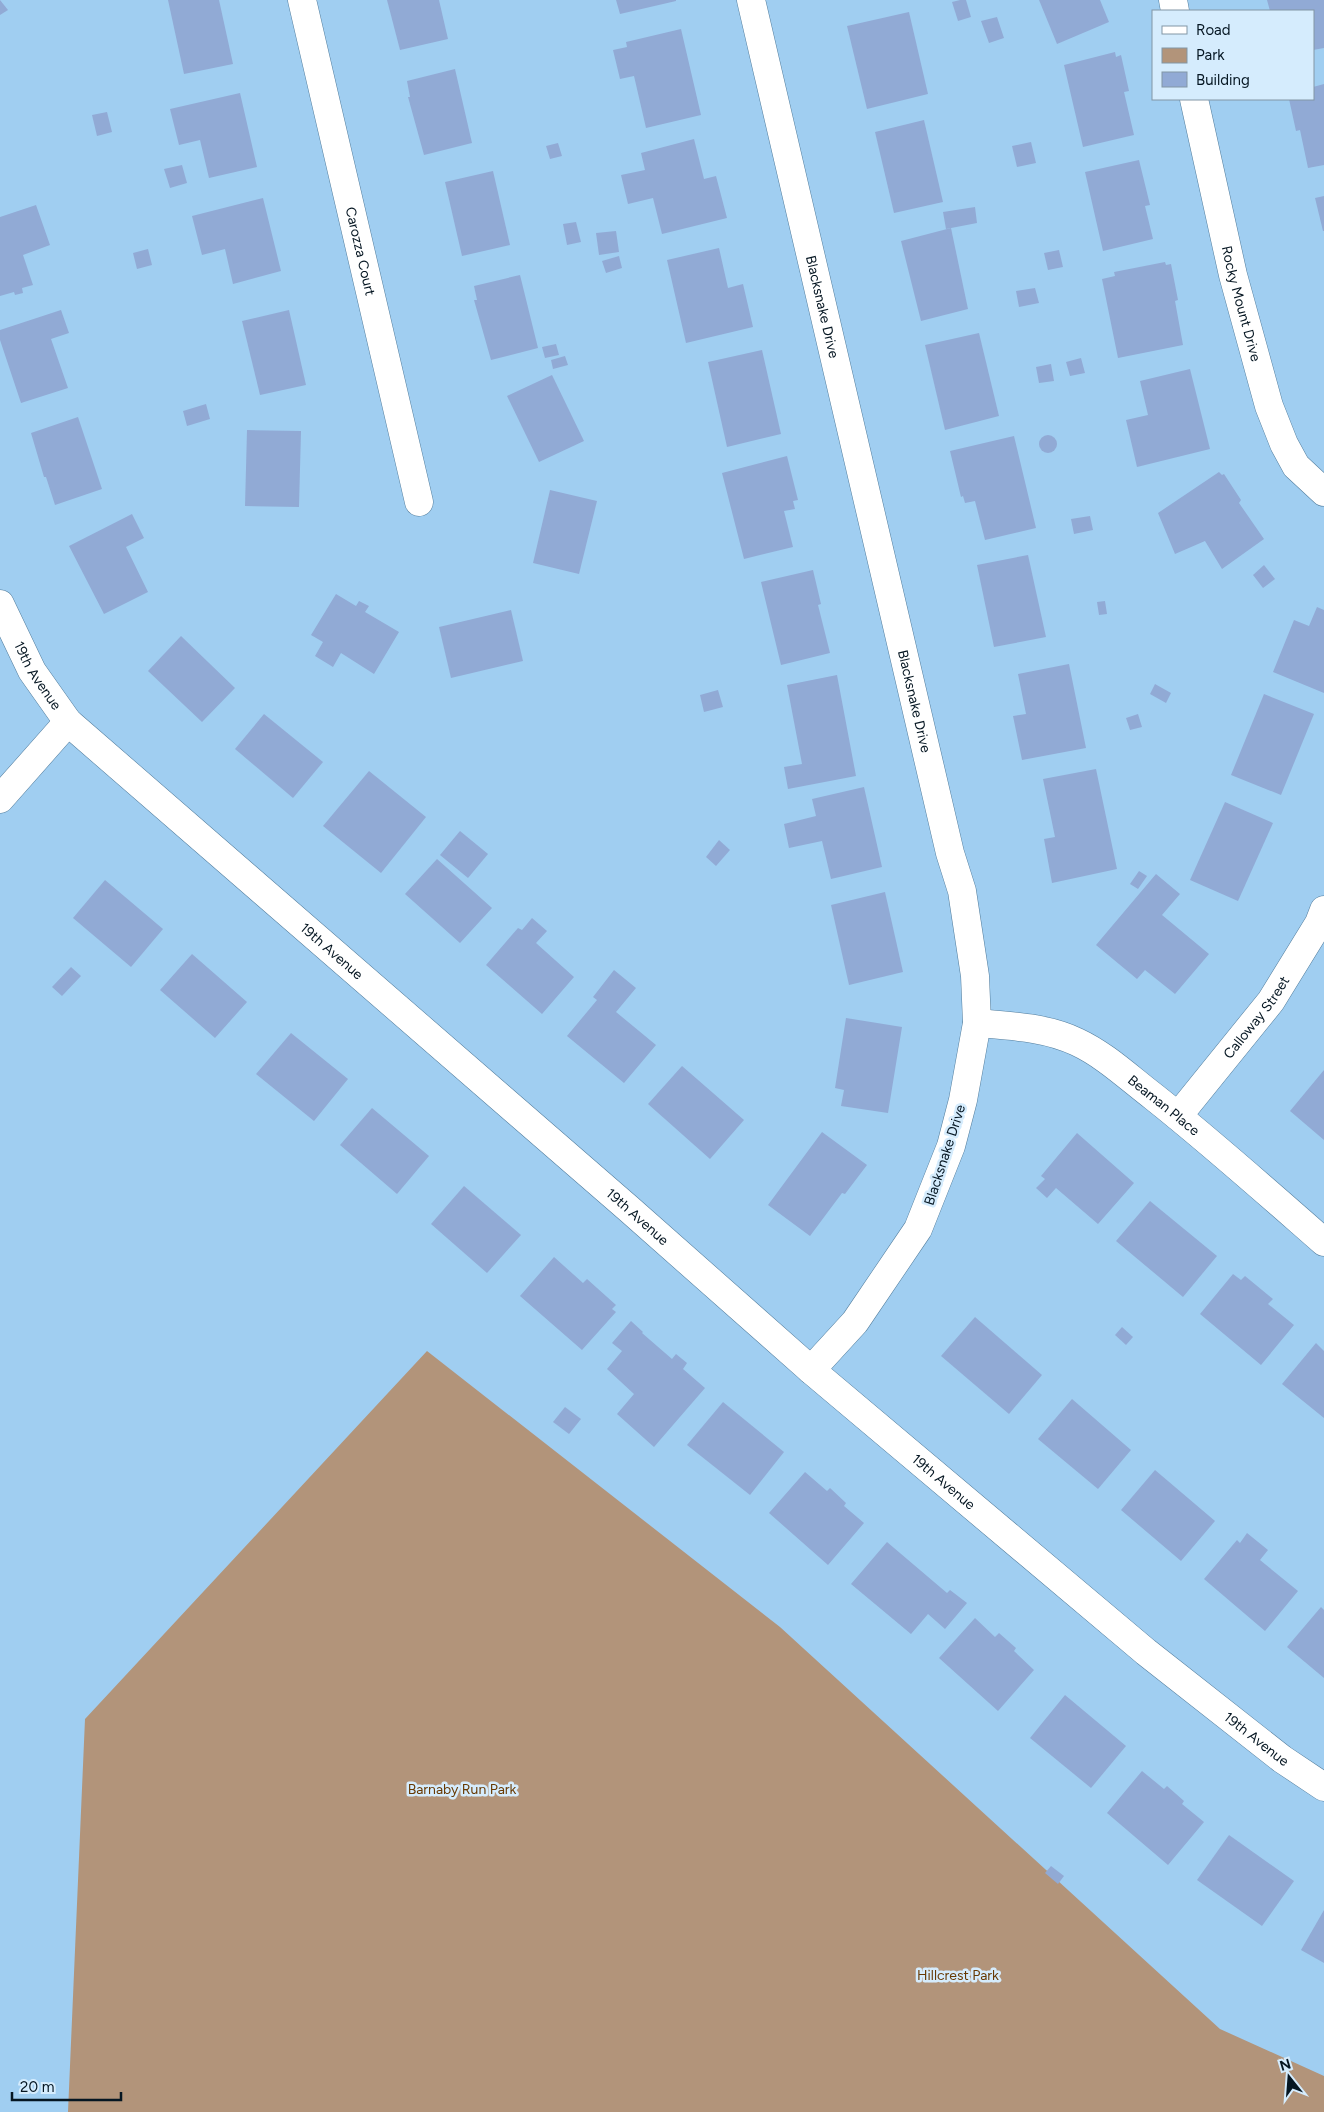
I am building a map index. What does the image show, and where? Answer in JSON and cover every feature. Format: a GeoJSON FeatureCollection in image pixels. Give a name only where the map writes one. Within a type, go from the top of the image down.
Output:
{"type":"FeatureCollection","features":[{"type":"Feature","properties":{"kind":"street","name":"Carozza Court"},"geometry":{"type":"LineString","coordinates":[[302,0],[419,502]]}},
{"type":"Feature","properties":{"kind":"street","name":"Blacksnake Drive"},"geometry":{"type":"LineString","coordinates":[[751,0],[950,853],[962,892],[975,976],[977,1023],[963,1100],[953,1137],[918,1229],[855,1322],[811,1370]]}},
{"type":"Feature","properties":{"kind":"street","name":"Rocky Mount Drive"},"geometry":{"type":"LineString","coordinates":[[1194,100],[1233,275],[1269,406],[1284,444],[1296,466],[1324,492]]}},
{"type":"Feature","properties":{"kind":"street","name":"19th Avenue"},"geometry":{"type":"LineString","coordinates":[[0,604],[32,671],[68,722],[592,1176],[811,1370],[1146,1652],[1282,1759],[1324,1787]]}},
{"type":"Feature","properties":{"kind":"street"},"geometry":{"type":"LineString","coordinates":[[0,798],[68,722]]}},
{"type":"Feature","properties":{"kind":"street","name":"Calloway Street"},"geometry":{"type":"LineString","coordinates":[[1178,1116],[1271,1001],[1319,923],[1324,910]]}},
{"type":"Feature","properties":{"kind":"street","name":"Beaman Place"},"geometry":{"type":"LineString","coordinates":[[977,1023],[1022,1027],[1051,1033],[1077,1042],[1112,1063],[1178,1116],[1324,1242]]}},
{"type":"Feature","properties":{"kind":"green space","name":"Barnaby Run Park"},"geometry":{"type":"Polygon","coordinates":[[[427,1351],[780,1627],[1220,2029],[1324,2076],[1324,2112],[68,2112],[85,1719],[427,1351]]]}},
{"type":"Feature","properties":{"kind":"building"},"geometry":{"type":"Polygon","coordinates":[[[0,0],[8,10],[0,15],[0,0]]]}},
{"type":"Feature","properties":{"kind":"building"},"geometry":{"type":"Polygon","coordinates":[[[168,0],[219,0],[233,64],[184,74],[168,0]]]}},
{"type":"Feature","properties":{"kind":"building"},"geometry":{"type":"Polygon","coordinates":[[[387,0],[439,0],[448,39],[400,50],[387,0]]]}},
{"type":"Feature","properties":{"kind":"building"},"geometry":{"type":"Polygon","coordinates":[[[616,0],[676,0],[676,1],[620,14],[616,0]]]}},
{"type":"Feature","properties":{"kind":"building"},"geometry":{"type":"Polygon","coordinates":[[[966,0],[971,17],[958,21],[952,2],[966,0]]]}},
{"type":"Feature","properties":{"kind":"building"},"geometry":{"type":"Polygon","coordinates":[[[1039,0],[1100,0],[1109,22],[1057,44],[1039,0]]]}},
{"type":"Feature","properties":{"kind":"building"},"geometry":{"type":"Polygon","coordinates":[[[1267,0],[1324,0],[1324,48],[1314,50],[1314,10],[1270,10],[1267,0]]]}},
{"type":"Feature","properties":{"kind":"building"},"geometry":{"type":"Polygon","coordinates":[[[909,12],[928,94],[867,109],[847,26],[909,12]]]}},
{"type":"Feature","properties":{"kind":"building"},"geometry":{"type":"Polygon","coordinates":[[[997,17],[1004,38],[989,43],[981,21],[997,17]]]}},
{"type":"Feature","properties":{"kind":"building"},"geometry":{"type":"Polygon","coordinates":[[[681,29],[701,115],[646,128],[634,76],[620,79],[613,50],[627,47],[626,42],[681,29]]]}},
{"type":"Feature","properties":{"kind":"building"},"geometry":{"type":"Polygon","coordinates":[[[1115,52],[1116,57],[1121,55],[1129,91],[1124,92],[1134,135],[1083,147],[1064,65],[1115,52]]]}},
{"type":"Feature","properties":{"kind":"building"},"geometry":{"type":"Polygon","coordinates":[[[455,69],[472,143],[424,155],[408,97],[410,97],[407,81],[455,69]]]}},
{"type":"Feature","properties":{"kind":"building"},"geometry":{"type":"Polygon","coordinates":[[[1324,84],[1324,165],[1308,168],[1300,130],[1296,131],[1289,100],[1314,100],[1314,87],[1324,84]]]}},
{"type":"Feature","properties":{"kind":"building"},"geometry":{"type":"Polygon","coordinates":[[[240,93],[257,167],[209,178],[200,140],[179,145],[170,109],[240,93]]]}},
{"type":"Feature","properties":{"kind":"building"},"geometry":{"type":"Polygon","coordinates":[[[107,112],[112,132],[97,136],[92,115],[107,112]]]}},
{"type":"Feature","properties":{"kind":"building"},"geometry":{"type":"Polygon","coordinates":[[[924,120],[943,202],[894,213],[875,132],[924,120]]]}},
{"type":"Feature","properties":{"kind":"building"},"geometry":{"type":"Polygon","coordinates":[[[694,139],[704,179],[716,176],[727,218],[662,234],[653,198],[628,204],[621,175],[645,170],[641,153],[694,139]]]}},
{"type":"Feature","properties":{"kind":"building"},"geometry":{"type":"Polygon","coordinates":[[[1031,142],[1036,163],[1017,167],[1012,146],[1031,142]]]}},
{"type":"Feature","properties":{"kind":"building"},"geometry":{"type":"Polygon","coordinates":[[[558,143],[562,156],[550,159],[546,146],[558,143]]]}},
{"type":"Feature","properties":{"kind":"building"},"geometry":{"type":"Polygon","coordinates":[[[1139,160],[1150,205],[1145,206],[1153,239],[1103,251],[1085,172],[1139,160]]]}},
{"type":"Feature","properties":{"kind":"building"},"geometry":{"type":"Polygon","coordinates":[[[182,165],[187,183],[170,188],[164,169],[182,165]]]}},
{"type":"Feature","properties":{"kind":"building"},"geometry":{"type":"Polygon","coordinates":[[[493,171],[510,245],[462,256],[445,182],[493,171]]]}},
{"type":"Feature","properties":{"kind":"building"},"geometry":{"type":"Polygon","coordinates":[[[1324,196],[1324,231],[1323,231],[1315,198],[1324,196]]]}},
{"type":"Feature","properties":{"kind":"building"},"geometry":{"type":"Polygon","coordinates":[[[263,198],[281,271],[233,284],[225,249],[202,255],[192,216],[263,198]]]}},
{"type":"Feature","properties":{"kind":"building"},"geometry":{"type":"Polygon","coordinates":[[[36,205],[50,245],[23,255],[33,285],[22,288],[23,293],[15,295],[14,292],[0,296],[0,217],[36,205]]]}},
{"type":"Feature","properties":{"kind":"building"},"geometry":{"type":"Polygon","coordinates":[[[975,207],[977,223],[946,229],[943,212],[975,207]]]}},
{"type":"Feature","properties":{"kind":"building"},"geometry":{"type":"Polygon","coordinates":[[[576,222],[581,242],[567,245],[563,224],[576,222]]]}},
{"type":"Feature","properties":{"kind":"building"},"geometry":{"type":"Polygon","coordinates":[[[951,228],[968,309],[921,321],[901,241],[951,228]]]}},
{"type":"Feature","properties":{"kind":"building"},"geometry":{"type":"Polygon","coordinates":[[[616,231],[619,252],[599,255],[596,233],[616,231]]]}},
{"type":"Feature","properties":{"kind":"building"},"geometry":{"type":"Polygon","coordinates":[[[719,248],[728,288],[743,284],[753,327],[686,343],[667,260],[719,248]]]}},
{"type":"Feature","properties":{"kind":"building"},"geometry":{"type":"Polygon","coordinates":[[[148,249],[152,265],[137,269],[133,253],[148,249]]]}},
{"type":"Feature","properties":{"kind":"building"},"geometry":{"type":"Polygon","coordinates":[[[1059,250],[1063,267],[1048,270],[1044,253],[1059,250]]]}},
{"type":"Feature","properties":{"kind":"building"},"geometry":{"type":"Polygon","coordinates":[[[619,256],[622,268],[606,273],[602,261],[619,256]]]}},
{"type":"Feature","properties":{"kind":"building"},"geometry":{"type":"Polygon","coordinates":[[[1165,262],[1166,265],[1171,264],[1178,300],[1175,301],[1183,345],[1118,358],[1102,279],[1115,276],[1114,272],[1165,262]]]}},
{"type":"Feature","properties":{"kind":"building"},"geometry":{"type":"Polygon","coordinates":[[[520,275],[538,348],[491,360],[474,300],[477,300],[474,286],[520,275]]]}},
{"type":"Feature","properties":{"kind":"building"},"geometry":{"type":"Polygon","coordinates":[[[1035,288],[1039,303],[1019,307],[1016,291],[1035,288]]]}},
{"type":"Feature","properties":{"kind":"building"},"geometry":{"type":"Polygon","coordinates":[[[61,310],[69,333],[51,339],[68,388],[21,403],[0,340],[0,330],[61,310]]]}},
{"type":"Feature","properties":{"kind":"building"},"geometry":{"type":"Polygon","coordinates":[[[289,310],[306,385],[260,395],[242,321],[289,310]]]}},
{"type":"Feature","properties":{"kind":"building"},"geometry":{"type":"Polygon","coordinates":[[[979,333],[999,416],[945,430],[925,345],[979,333]]]}},
{"type":"Feature","properties":{"kind":"building"},"geometry":{"type":"Polygon","coordinates":[[[556,344],[559,355],[545,358],[542,347],[556,344]]]}},
{"type":"Feature","properties":{"kind":"building"},"geometry":{"type":"Polygon","coordinates":[[[762,350],[781,434],[727,447],[708,362],[762,350]]]}},
{"type":"Feature","properties":{"kind":"building"},"geometry":{"type":"Polygon","coordinates":[[[565,356],[568,365],[553,369],[551,360],[565,356]]]}},
{"type":"Feature","properties":{"kind":"building"},"geometry":{"type":"Polygon","coordinates":[[[1081,358],[1085,373],[1070,376],[1066,362],[1081,358]]]}},
{"type":"Feature","properties":{"kind":"building"},"geometry":{"type":"Polygon","coordinates":[[[1051,364],[1054,381],[1039,383],[1036,367],[1051,364]]]}},
{"type":"Feature","properties":{"kind":"building"},"geometry":{"type":"Polygon","coordinates":[[[1190,369],[1210,449],[1137,467],[1126,420],[1148,415],[1140,381],[1190,369]]]}},
{"type":"Feature","properties":{"kind":"building"},"geometry":{"type":"Polygon","coordinates":[[[552,375],[584,441],[539,462],[507,396],[552,375]]]}},
{"type":"Feature","properties":{"kind":"building"},"geometry":{"type":"Polygon","coordinates":[[[206,404],[210,419],[187,426],[183,411],[206,404]]]}},
{"type":"Feature","properties":{"kind":"building"},"geometry":{"type":"Polygon","coordinates":[[[78,417],[102,489],[55,505],[46,477],[44,477],[31,433],[78,417]]]}},
{"type":"Feature","properties":{"kind":"building"},"geometry":{"type":"Polygon","coordinates":[[[247,430],[301,431],[299,507],[245,506],[247,430]]]}},
{"type":"Feature","properties":{"kind":"building"},"geometry":{"type":"Polygon","coordinates":[[[1048,435],[1054,438],[1057,444],[1054,450],[1048,453],[1042,450],[1039,444],[1042,438],[1048,435]]]}},
{"type":"Feature","properties":{"kind":"building"},"geometry":{"type":"Polygon","coordinates":[[[1014,436],[1036,528],[985,540],[975,501],[965,503],[963,496],[961,497],[950,451],[1014,436]]]}},
{"type":"Feature","properties":{"kind":"building"},"geometry":{"type":"Polygon","coordinates":[[[787,456],[798,500],[793,501],[795,509],[784,511],[793,547],[744,559],[722,473],[787,456]]]}},
{"type":"Feature","properties":{"kind":"building"},"geometry":{"type":"Polygon","coordinates":[[[1219,472],[1222,475],[1224,474],[1241,500],[1239,503],[1264,539],[1222,569],[1205,541],[1175,554],[1158,513],[1219,472]]]}},
{"type":"Feature","properties":{"kind":"building"},"geometry":{"type":"Polygon","coordinates":[[[550,490],[597,501],[579,574],[533,563],[550,490]]]}},
{"type":"Feature","properties":{"kind":"building"},"geometry":{"type":"Polygon","coordinates":[[[132,514],[144,538],[126,547],[148,592],[104,614],[69,546],[132,514]]]}},
{"type":"Feature","properties":{"kind":"building"},"geometry":{"type":"Polygon","coordinates":[[[1090,516],[1093,530],[1074,534],[1071,519],[1090,516]]]}},
{"type":"Feature","properties":{"kind":"building"},"geometry":{"type":"Polygon","coordinates":[[[1028,555],[1046,637],[994,647],[977,565],[1028,555]]]}},
{"type":"Feature","properties":{"kind":"building"},"geometry":{"type":"Polygon","coordinates":[[[1264,565],[1275,579],[1263,588],[1253,575],[1264,565]]]}},
{"type":"Feature","properties":{"kind":"building"},"geometry":{"type":"Polygon","coordinates":[[[813,570],[821,604],[818,605],[830,653],[781,665],[761,582],[813,570]]]}},
{"type":"Feature","properties":{"kind":"building"},"geometry":{"type":"Polygon","coordinates":[[[336,594],[356,606],[359,601],[369,606],[365,612],[399,632],[374,674],[341,653],[333,667],[315,656],[323,642],[311,635],[336,594]]]}},
{"type":"Feature","properties":{"kind":"building"},"geometry":{"type":"Polygon","coordinates":[[[1105,601],[1107,614],[1099,615],[1097,602],[1105,601]]]}},
{"type":"Feature","properties":{"kind":"building"},"geometry":{"type":"Polygon","coordinates":[[[1317,607],[1324,610],[1324,693],[1273,672],[1294,620],[1309,626],[1317,607]]]}},
{"type":"Feature","properties":{"kind":"building"},"geometry":{"type":"Polygon","coordinates":[[[511,610],[523,661],[451,678],[439,627],[511,610]]]}},
{"type":"Feature","properties":{"kind":"building"},"geometry":{"type":"Polygon","coordinates":[[[181,636],[235,688],[202,722],[148,671],[181,636]]]}},
{"type":"Feature","properties":{"kind":"building"},"geometry":{"type":"Polygon","coordinates":[[[1069,664],[1086,748],[1022,760],[1013,716],[1026,714],[1018,674],[1069,664]]]}},
{"type":"Feature","properties":{"kind":"building"},"geometry":{"type":"Polygon","coordinates":[[[837,675],[856,776],[788,789],[784,767],[802,764],[787,685],[837,675]]]}},
{"type":"Feature","properties":{"kind":"building"},"geometry":{"type":"Polygon","coordinates":[[[1155,684],[1171,693],[1166,703],[1150,694],[1155,684]]]}},
{"type":"Feature","properties":{"kind":"building"},"geometry":{"type":"Polygon","coordinates":[[[718,690],[723,707],[704,712],[700,695],[718,690]]]}},
{"type":"Feature","properties":{"kind":"building"},"geometry":{"type":"Polygon","coordinates":[[[1264,694],[1314,714],[1281,795],[1231,775],[1264,694]]]}},
{"type":"Feature","properties":{"kind":"building"},"geometry":{"type":"Polygon","coordinates":[[[264,714],[323,762],[293,798],[235,749],[264,714]]]}},
{"type":"Feature","properties":{"kind":"building"},"geometry":{"type":"Polygon","coordinates":[[[1138,714],[1142,727],[1130,730],[1126,718],[1138,714]]]}},
{"type":"Feature","properties":{"kind":"building"},"geometry":{"type":"Polygon","coordinates":[[[1096,769],[1117,869],[1052,883],[1044,839],[1055,837],[1043,779],[1096,769]]]}},
{"type":"Feature","properties":{"kind":"building"},"geometry":{"type":"Polygon","coordinates":[[[369,771],[426,817],[381,873],[323,826],[369,771]]]}},
{"type":"Feature","properties":{"kind":"building"},"geometry":{"type":"Polygon","coordinates":[[[864,787],[882,867],[831,879],[822,841],[789,848],[784,824],[816,816],[812,799],[864,787]]]}},
{"type":"Feature","properties":{"kind":"building"},"geometry":{"type":"Polygon","coordinates":[[[1225,802],[1273,823],[1238,901],[1190,880],[1225,802]]]}},
{"type":"Feature","properties":{"kind":"building"},"geometry":{"type":"Polygon","coordinates":[[[460,831],[488,854],[468,878],[440,855],[460,831]]]}},
{"type":"Feature","properties":{"kind":"building"},"geometry":{"type":"Polygon","coordinates":[[[719,840],[730,850],[716,866],[706,857],[719,840]]]}},
{"type":"Feature","properties":{"kind":"building"},"geometry":{"type":"Polygon","coordinates":[[[437,859],[492,908],[460,943],[405,894],[437,859]]]}},
{"type":"Feature","properties":{"kind":"building"},"geometry":{"type":"Polygon","coordinates":[[[1139,871],[1147,876],[1138,889],[1130,884],[1139,871]]]}},
{"type":"Feature","properties":{"kind":"building"},"geometry":{"type":"Polygon","coordinates":[[[1156,874],[1180,894],[1162,915],[1209,954],[1175,994],[1145,970],[1137,979],[1096,945],[1156,874]]]}},
{"type":"Feature","properties":{"kind":"building"},"geometry":{"type":"Polygon","coordinates":[[[105,880],[163,929],[131,967],[73,918],[105,880]]]}},
{"type":"Feature","properties":{"kind":"building"},"geometry":{"type":"Polygon","coordinates":[[[885,892],[903,972],[849,985],[831,905],[885,892]]]}},
{"type":"Feature","properties":{"kind":"building"},"geometry":{"type":"Polygon","coordinates":[[[532,918],[547,931],[536,943],[574,977],[542,1014],[486,965],[518,928],[522,930],[532,918]]]}},
{"type":"Feature","properties":{"kind":"building"},"geometry":{"type":"Polygon","coordinates":[[[192,954],[247,1002],[215,1038],[160,990],[192,954]]]}},
{"type":"Feature","properties":{"kind":"building"},"geometry":{"type":"Polygon","coordinates":[[[71,967],[81,976],[62,996],[52,987],[71,967]]]}},
{"type":"Feature","properties":{"kind":"building"},"geometry":{"type":"Polygon","coordinates":[[[614,970],[636,988],[616,1012],[656,1045],[624,1083],[567,1036],[597,1000],[593,997],[614,970]]]}},
{"type":"Feature","properties":{"kind":"building"},"geometry":{"type":"Polygon","coordinates":[[[846,1018],[902,1027],[888,1113],[841,1106],[844,1090],[835,1088],[846,1018]]]}},
{"type":"Feature","properties":{"kind":"building"},"geometry":{"type":"Polygon","coordinates":[[[291,1033],[348,1079],[314,1121],[256,1074],[291,1033]]]}},
{"type":"Feature","properties":{"kind":"building"},"geometry":{"type":"Polygon","coordinates":[[[682,1066],[744,1120],[710,1159],[648,1104],[682,1066]]]}},
{"type":"Feature","properties":{"kind":"building"},"geometry":{"type":"Polygon","coordinates":[[[1324,1070],[1324,1140],[1290,1111],[1324,1070]]]}},
{"type":"Feature","properties":{"kind":"building"},"geometry":{"type":"Polygon","coordinates":[[[372,1108],[429,1156],[397,1194],[340,1145],[372,1108]]]}},
{"type":"Feature","properties":{"kind":"building"},"geometry":{"type":"Polygon","coordinates":[[[822,1132],[867,1165],[845,1194],[842,1193],[810,1236],[768,1205],[822,1132]]]}},
{"type":"Feature","properties":{"kind":"building"},"geometry":{"type":"Polygon","coordinates":[[[1077,1133],[1134,1183],[1098,1224],[1056,1188],[1047,1198],[1036,1188],[1045,1179],[1041,1176],[1077,1133]]]}},
{"type":"Feature","properties":{"kind":"building"},"geometry":{"type":"Polygon","coordinates":[[[464,1186],[521,1235],[487,1273],[431,1224],[464,1186]]]}},
{"type":"Feature","properties":{"kind":"building"},"geometry":{"type":"Polygon","coordinates":[[[1150,1201],[1217,1256],[1183,1297],[1116,1241],[1150,1201]]]}},
{"type":"Feature","properties":{"kind":"building"},"geometry":{"type":"Polygon","coordinates":[[[554,1257],[583,1283],[587,1279],[616,1305],[612,1309],[616,1312],[582,1350],[520,1296],[554,1257]]]}},
{"type":"Feature","properties":{"kind":"building"},"geometry":{"type":"Polygon","coordinates":[[[1233,1274],[1241,1280],[1245,1276],[1273,1299],[1268,1304],[1294,1325],[1261,1365],[1200,1314],[1233,1274]]]}},
{"type":"Feature","properties":{"kind":"building"},"geometry":{"type":"Polygon","coordinates":[[[975,1317],[1042,1375],[1009,1414],[941,1356],[975,1317]]]}},
{"type":"Feature","properties":{"kind":"building"},"geometry":{"type":"Polygon","coordinates":[[[631,1321],[672,1359],[676,1354],[687,1363],[683,1369],[705,1388],[654,1447],[617,1414],[634,1394],[607,1369],[622,1351],[612,1343],[631,1321]]]}},
{"type":"Feature","properties":{"kind":"building"},"geometry":{"type":"Polygon","coordinates":[[[1122,1327],[1133,1337],[1126,1345],[1115,1335],[1122,1327]]]}},
{"type":"Feature","properties":{"kind":"building"},"geometry":{"type":"Polygon","coordinates":[[[1316,1343],[1324,1351],[1324,1418],[1282,1384],[1316,1343]]]}},
{"type":"Feature","properties":{"kind":"building"},"geometry":{"type":"Polygon","coordinates":[[[1072,1399],[1131,1450],[1098,1489],[1038,1439],[1072,1399]]]}},
{"type":"Feature","properties":{"kind":"building"},"geometry":{"type":"Polygon","coordinates":[[[723,1402],[784,1452],[750,1495],[687,1445],[723,1402]]]}},
{"type":"Feature","properties":{"kind":"building"},"geometry":{"type":"Polygon","coordinates":[[[565,1407],[581,1419],[569,1434],[553,1422],[565,1407]]]}},
{"type":"Feature","properties":{"kind":"building"},"geometry":{"type":"Polygon","coordinates":[[[1155,1470],[1215,1521],[1181,1561],[1121,1510],[1155,1470]]]}},
{"type":"Feature","properties":{"kind":"building"},"geometry":{"type":"Polygon","coordinates":[[[805,1472],[827,1491],[830,1488],[846,1503],[844,1506],[864,1523],[828,1565],[769,1513],[805,1472]]]}},
{"type":"Feature","properties":{"kind":"building"},"geometry":{"type":"Polygon","coordinates":[[[1247,1533],[1268,1550],[1260,1560],[1298,1591],[1265,1631],[1204,1579],[1237,1540],[1240,1543],[1247,1533]]]}},
{"type":"Feature","properties":{"kind":"building"},"geometry":{"type":"Polygon","coordinates":[[[887,1542],[947,1593],[950,1590],[967,1603],[945,1629],[928,1614],[911,1634],[851,1584],[887,1542]]]}},
{"type":"Feature","properties":{"kind":"building"},"geometry":{"type":"Polygon","coordinates":[[[1321,1607],[1324,1610],[1324,1678],[1287,1647],[1321,1607]]]}},
{"type":"Feature","properties":{"kind":"building"},"geometry":{"type":"Polygon","coordinates":[[[975,1618],[995,1637],[999,1633],[1016,1648],[1014,1651],[1034,1670],[998,1711],[939,1658],[975,1618]]]}},
{"type":"Feature","properties":{"kind":"building"},"geometry":{"type":"Polygon","coordinates":[[[1065,1695],[1126,1746],[1091,1788],[1030,1738],[1065,1695]]]}},
{"type":"Feature","properties":{"kind":"building"},"geometry":{"type":"Polygon","coordinates":[[[1142,1771],[1164,1789],[1167,1786],[1184,1801],[1182,1804],[1204,1822],[1168,1865],[1107,1813],[1142,1771]]]}},
{"type":"Feature","properties":{"kind":"building"},"geometry":{"type":"Polygon","coordinates":[[[1229,1835],[1294,1881],[1262,1926],[1197,1880],[1229,1835]]]}},
{"type":"Feature","properties":{"kind":"building"},"geometry":{"type":"Polygon","coordinates":[[[1051,1866],[1064,1876],[1058,1884],[1045,1873],[1051,1866]]]}},
{"type":"Feature","properties":{"kind":"building"},"geometry":{"type":"Polygon","coordinates":[[[1324,1910],[1324,1963],[1301,1950],[1324,1910]]]}},
{"type":"Feature","properties":{"kind":"park label","name":"Hillcrest Park"},"geometry":{"type":"Point","coordinates":[958,1975]}}]}
